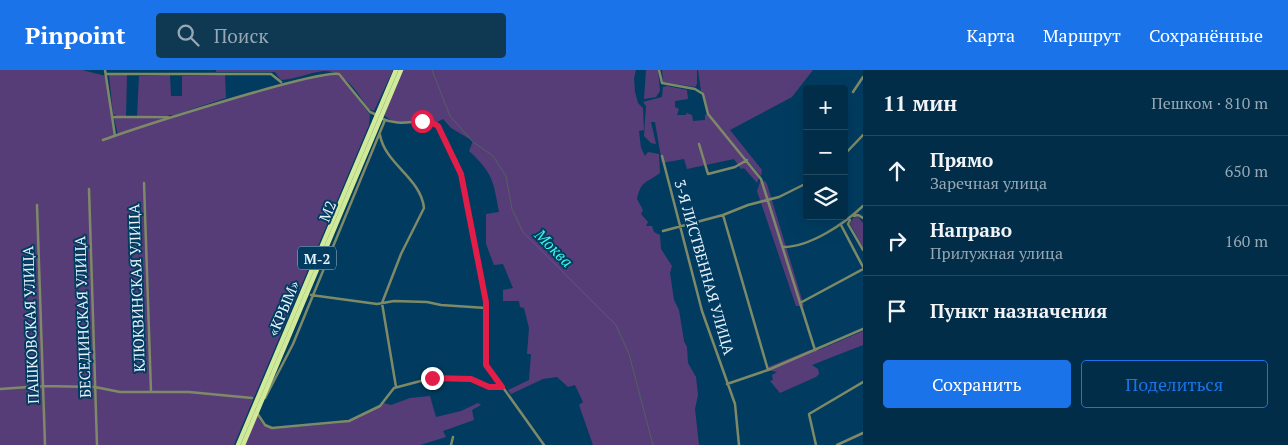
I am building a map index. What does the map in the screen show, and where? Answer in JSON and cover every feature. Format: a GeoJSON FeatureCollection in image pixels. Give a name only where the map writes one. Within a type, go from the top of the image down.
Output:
{"type":"FeatureCollection","features":[{"type":"Feature","properties":{"kind":"highway","name":"«КРЫМ»"},"geometry":{"type":"LineString","coordinates":[[238,445],[396,70]]}},
{"type":"Feature","properties":{"kind":"highway","name":"М2"},"geometry":{"type":"LineString","coordinates":[[243,445],[401,70]]}},
{"type":"Feature","properties":{"kind":"street"},"geometry":{"type":"LineString","coordinates":[[106,70],[115,136]]}},
{"type":"Feature","properties":{"kind":"street"},"geometry":{"type":"LineString","coordinates":[[659,70],[662,83],[695,89],[703,94],[708,114],[761,179],[815,350]]}},
{"type":"Feature","properties":{"kind":"street"},"geometry":{"type":"LineString","coordinates":[[103,140],[281,82],[324,72],[335,72],[347,82],[370,112],[381,118],[394,124],[431,122],[440,129],[461,174],[486,308],[486,365],[544,445]]}},
{"type":"Feature","properties":{"kind":"street"},"geometry":{"type":"LineString","coordinates":[[106,74],[271,74],[281,82]]}},
{"type":"Feature","properties":{"kind":"street"},"geometry":{"type":"LineString","coordinates":[[853,92],[863,77]]}},
{"type":"Feature","properties":{"kind":"street"},"geometry":{"type":"LineString","coordinates":[[112,117],[171,117]]}},
{"type":"Feature","properties":{"kind":"street"},"geometry":{"type":"LineString","coordinates":[[261,402],[271,387],[293,344],[311,295],[379,134],[381,118]]}},
{"type":"Feature","properties":{"kind":"street"},"geometry":{"type":"LineString","coordinates":[[379,134],[382,146],[421,195],[424,208],[400,254],[382,303],[396,387]]}},
{"type":"Feature","properties":{"kind":"street"},"geometry":{"type":"LineString","coordinates":[[848,151],[863,135]]}},
{"type":"Feature","properties":{"kind":"street"},"geometry":{"type":"LineString","coordinates":[[699,144],[708,174],[735,167],[747,160]]}},
{"type":"Feature","properties":{"kind":"street","name":"3-Я ЛИСТВЕННАЯ УЛИЦА"},"geometry":{"type":"LineString","coordinates":[[662,156],[702,311],[733,399],[739,445]]}},
{"type":"Feature","properties":{"kind":"street","name":"КЛЮКВИНСКАЯ УЛИЦА"},"geometry":{"type":"LineString","coordinates":[[144,183],[151,392]]}},
{"type":"Feature","properties":{"kind":"street"},"geometry":{"type":"LineString","coordinates":[[663,231],[723,215],[768,198],[785,195],[803,185]]}},
{"type":"Feature","properties":{"kind":"street","name":"БЕСЕДИНСКАЯ УЛИЦА"},"geometry":{"type":"LineString","coordinates":[[89,189],[96,445]]}},
{"type":"Feature","properties":{"kind":"street","name":"ПАШКОВСКАЯ УЛИЦА"},"geometry":{"type":"LineString","coordinates":[[37,205],[45,445]]}},
{"type":"Feature","properties":{"kind":"street"},"geometry":{"type":"LineString","coordinates":[[847,223],[863,206]]}},
{"type":"Feature","properties":{"kind":"street"},"geometry":{"type":"LineString","coordinates":[[723,215],[768,370]]}},
{"type":"Feature","properties":{"kind":"street"},"geometry":{"type":"LineString","coordinates":[[783,247],[801,245],[847,223],[858,215],[863,218]]}},
{"type":"Feature","properties":{"kind":"street"},"geometry":{"type":"LineString","coordinates":[[846,220],[863,250]]}},
{"type":"Feature","properties":{"kind":"street"},"geometry":{"type":"LineString","coordinates":[[800,303],[863,268],[841,225]]}},
{"type":"Feature","properties":{"kind":"street"},"geometry":{"type":"LineString","coordinates":[[311,295],[382,303],[394,301],[427,302],[441,305],[486,308]]}},
{"type":"Feature","properties":{"kind":"street"},"geometry":{"type":"LineString","coordinates":[[727,384],[768,370],[863,329]]}},
{"type":"Feature","properties":{"kind":"street"},"geometry":{"type":"LineString","coordinates":[[257,413],[265,425],[272,428],[341,423],[380,406],[396,387],[432,378],[471,379],[489,387],[502,387]]}},
{"type":"Feature","properties":{"kind":"street"},"geometry":{"type":"LineString","coordinates":[[816,445],[809,414],[863,382]]}},
{"type":"Feature","properties":{"kind":"street"},"geometry":{"type":"LineString","coordinates":[[0,389],[43,386],[95,387],[120,392],[189,392],[252,398]]}},
{"type":"Feature","properties":{"kind":"street"},"geometry":{"type":"LineString","coordinates":[[837,445],[863,433]]}},
{"type":"Feature","properties":{"kind":"street"},"geometry":{"type":"LineString","coordinates":[[451,445],[453,437]]}},
{"type":"Feature","properties":{"kind":"shaded area"},"geometry":{"type":"Polygon","coordinates":[[[0,70],[82,70],[106,76],[114,135],[283,83],[330,73],[338,75],[347,84],[370,115],[369,125],[234,445],[0,445],[0,70]]]}},
{"type":"Feature","properties":{"kind":"shaded area"},"geometry":{"type":"Polygon","coordinates":[[[216,70],[393,70],[374,111],[369,109],[350,84],[338,74],[331,72],[323,71],[281,80],[275,72],[216,72],[216,70]]]}},
{"type":"Feature","properties":{"kind":"shaded area"},"geometry":{"type":"Polygon","coordinates":[[[400,70],[636,70],[634,78],[635,92],[638,103],[643,108],[644,130],[639,131],[641,148],[645,156],[648,152],[659,154],[660,173],[640,188],[637,199],[643,210],[641,214],[648,222],[646,226],[652,226],[654,232],[660,235],[661,249],[672,266],[670,273],[674,300],[679,310],[684,341],[687,347],[688,363],[696,377],[698,395],[695,409],[699,445],[593,445],[579,405],[583,402],[575,385],[568,387],[557,377],[543,379],[511,394],[508,390],[529,380],[531,354],[527,354],[529,328],[524,308],[520,307],[519,301],[503,301],[503,290],[513,288],[503,264],[494,265],[486,244],[486,214],[499,212],[491,178],[469,151],[473,141],[451,128],[443,119],[437,122],[394,123],[384,115],[400,70]]]}},
{"type":"Feature","properties":{"kind":"shaded area"},"geometry":{"type":"Polygon","coordinates":[[[646,70],[658,70],[660,91],[656,97],[644,99],[646,70]]]}},
{"type":"Feature","properties":{"kind":"shaded area"},"geometry":{"type":"Polygon","coordinates":[[[662,70],[697,70],[697,84],[695,87],[663,82],[662,70]]]}},
{"type":"Feature","properties":{"kind":"shaded area"},"geometry":{"type":"Polygon","coordinates":[[[698,70],[813,70],[792,97],[730,130],[762,170],[761,176],[709,115],[704,94],[701,91],[698,70]]]}},
{"type":"Feature","properties":{"kind":"shaded area"},"geometry":{"type":"Polygon","coordinates":[[[109,75],[127,75],[126,117],[113,114],[109,75]]]}},
{"type":"Feature","properties":{"kind":"shaded area"},"geometry":{"type":"Polygon","coordinates":[[[170,75],[171,96],[182,96],[182,76],[225,75],[226,98],[174,115],[137,116],[139,76],[170,75]]]}},
{"type":"Feature","properties":{"kind":"shaded area"},"geometry":{"type":"Polygon","coordinates":[[[663,87],[687,90],[688,99],[675,101],[675,107],[679,109],[677,115],[686,115],[686,113],[692,115],[693,121],[705,120],[705,115],[707,114],[759,177],[757,183],[744,168],[741,169],[734,159],[687,169],[684,159],[662,163],[655,122],[651,122],[656,144],[651,143],[644,136],[646,106],[643,102],[662,97],[663,87]]]}},
{"type":"Feature","properties":{"kind":"shaded area"},"geometry":{"type":"Polygon","coordinates":[[[114,118],[166,118],[118,135],[114,118]]]}},
{"type":"Feature","properties":{"kind":"shaded area"},"geometry":{"type":"Polygon","coordinates":[[[765,181],[804,306],[796,306],[757,191],[760,182],[765,181]]]}},
{"type":"Feature","properties":{"kind":"shaded area"},"geometry":{"type":"Polygon","coordinates":[[[858,217],[863,223],[863,247],[850,224],[853,218],[858,217]]]}},
{"type":"Feature","properties":{"kind":"shaded area"},"geometry":{"type":"Polygon","coordinates":[[[863,331],[863,345],[812,365],[818,369],[819,374],[816,377],[780,393],[770,381],[773,380],[772,375],[777,372],[767,370],[768,367],[810,350],[819,350],[863,331]]]}},
{"type":"Feature","properties":{"kind":"shaded area"},"geometry":{"type":"Polygon","coordinates":[[[430,396],[436,417],[461,411],[478,403],[481,405],[472,410],[474,420],[443,431],[446,437],[420,445],[243,445],[256,414],[263,425],[273,429],[341,423],[350,421],[384,403],[391,405],[410,398],[430,396]]]}},
{"type":"Feature","properties":{"kind":"waterway","name":"Моква"},"geometry":{"type":"LineString","coordinates":[[432,70],[450,116],[473,142],[493,156],[506,176],[512,209],[523,232],[616,325],[629,354],[653,445]]}},
{"type":"Feature","properties":{"kind":"route"},"geometry":{"type":"LineString","coordinates":[[422,121],[431,122],[438,126],[456,160],[461,174],[486,302],[486,365],[502,387],[489,387],[471,379],[432,378]]}}]}
